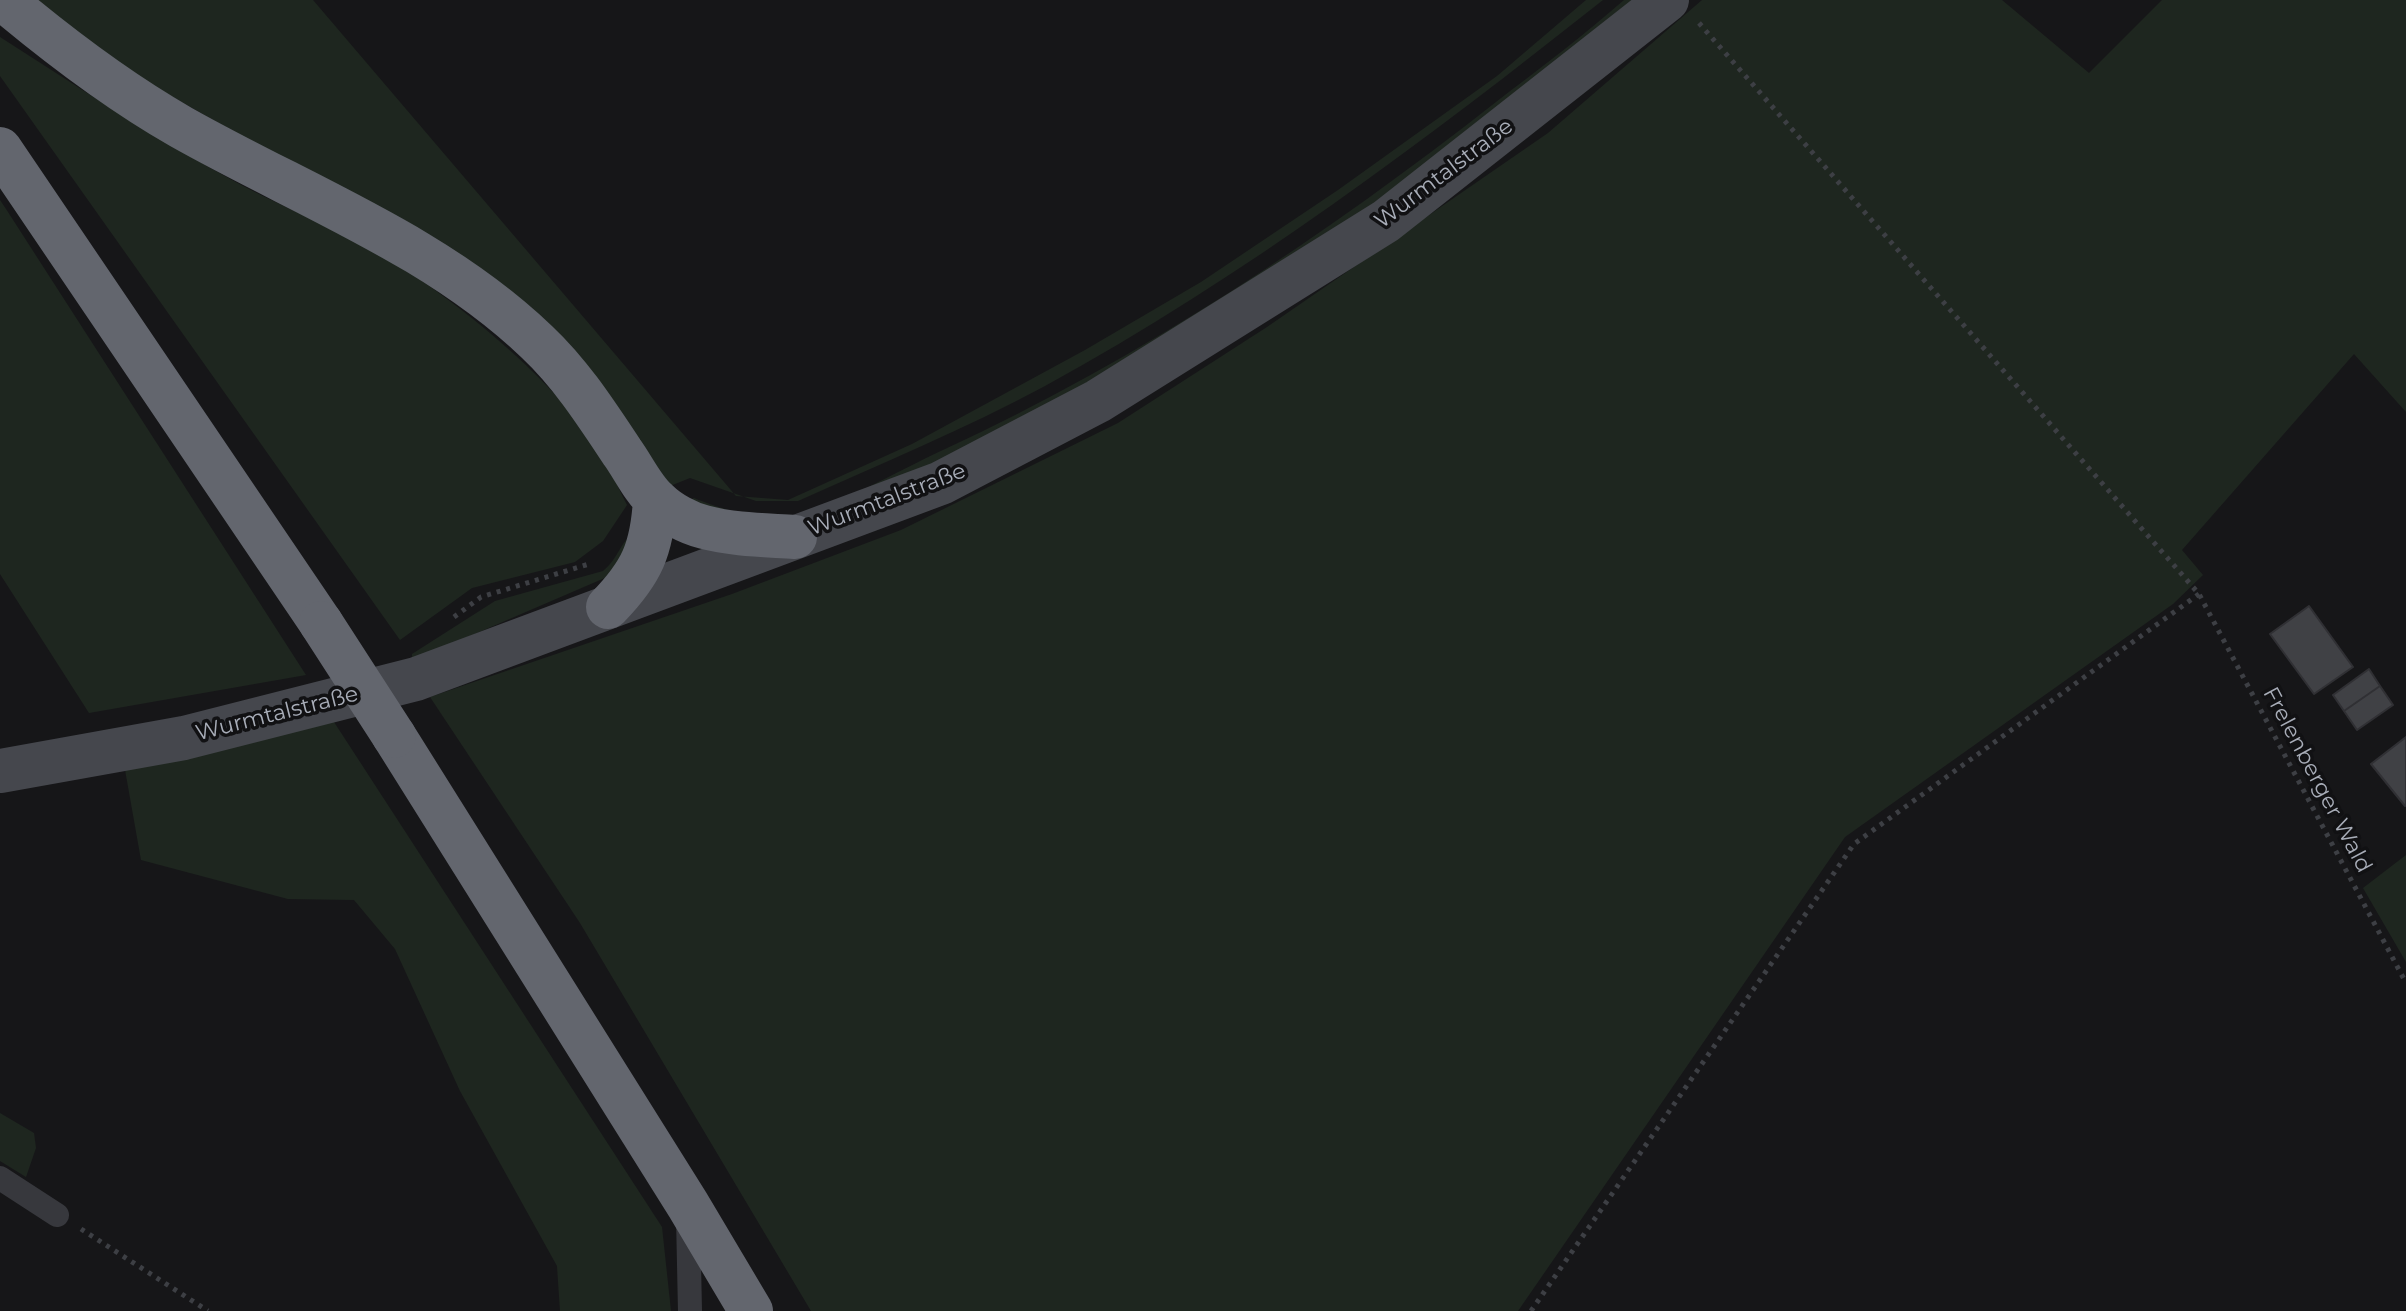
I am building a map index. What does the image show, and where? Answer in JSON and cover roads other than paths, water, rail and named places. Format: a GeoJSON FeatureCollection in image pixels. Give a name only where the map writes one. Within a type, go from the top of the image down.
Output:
{"type":"FeatureCollection","features":[{"type":"Feature","properties":{"kind":"highway"},"geometry":{"type":"LineString","coordinates":[[4,0],[125,94],[379,231],[449,272],[498,308],[538,342],[575,383],[655,500],[677,516],[702,527],[734,533],[795,537]]}},
{"type":"Feature","properties":{"kind":"highway"},"geometry":{"type":"LineString","coordinates":[[0,149],[321,623],[688,1205],[751,1311]]}},
{"type":"Feature","properties":{"kind":"highway"},"geometry":{"type":"LineString","coordinates":[[608,607],[637,575],[645,558],[651,542],[655,500]]}},
{"type":"Feature","properties":{"kind":"street","name":"Wurmtalstraße"},"geometry":{"type":"LineString","coordinates":[[0,771],[184,738],[416,679],[941,483],[1098,401],[1386,221],[1678,6]]}},
{"type":"Feature","properties":{"kind":"lane"},"geometry":{"type":"LineString","coordinates":[[0,1178],[57,1215]]}},
{"type":"Feature","properties":{"kind":"lane"},"geometry":{"type":"LineString","coordinates":[[688,1205],[690,1311]]}}]}
